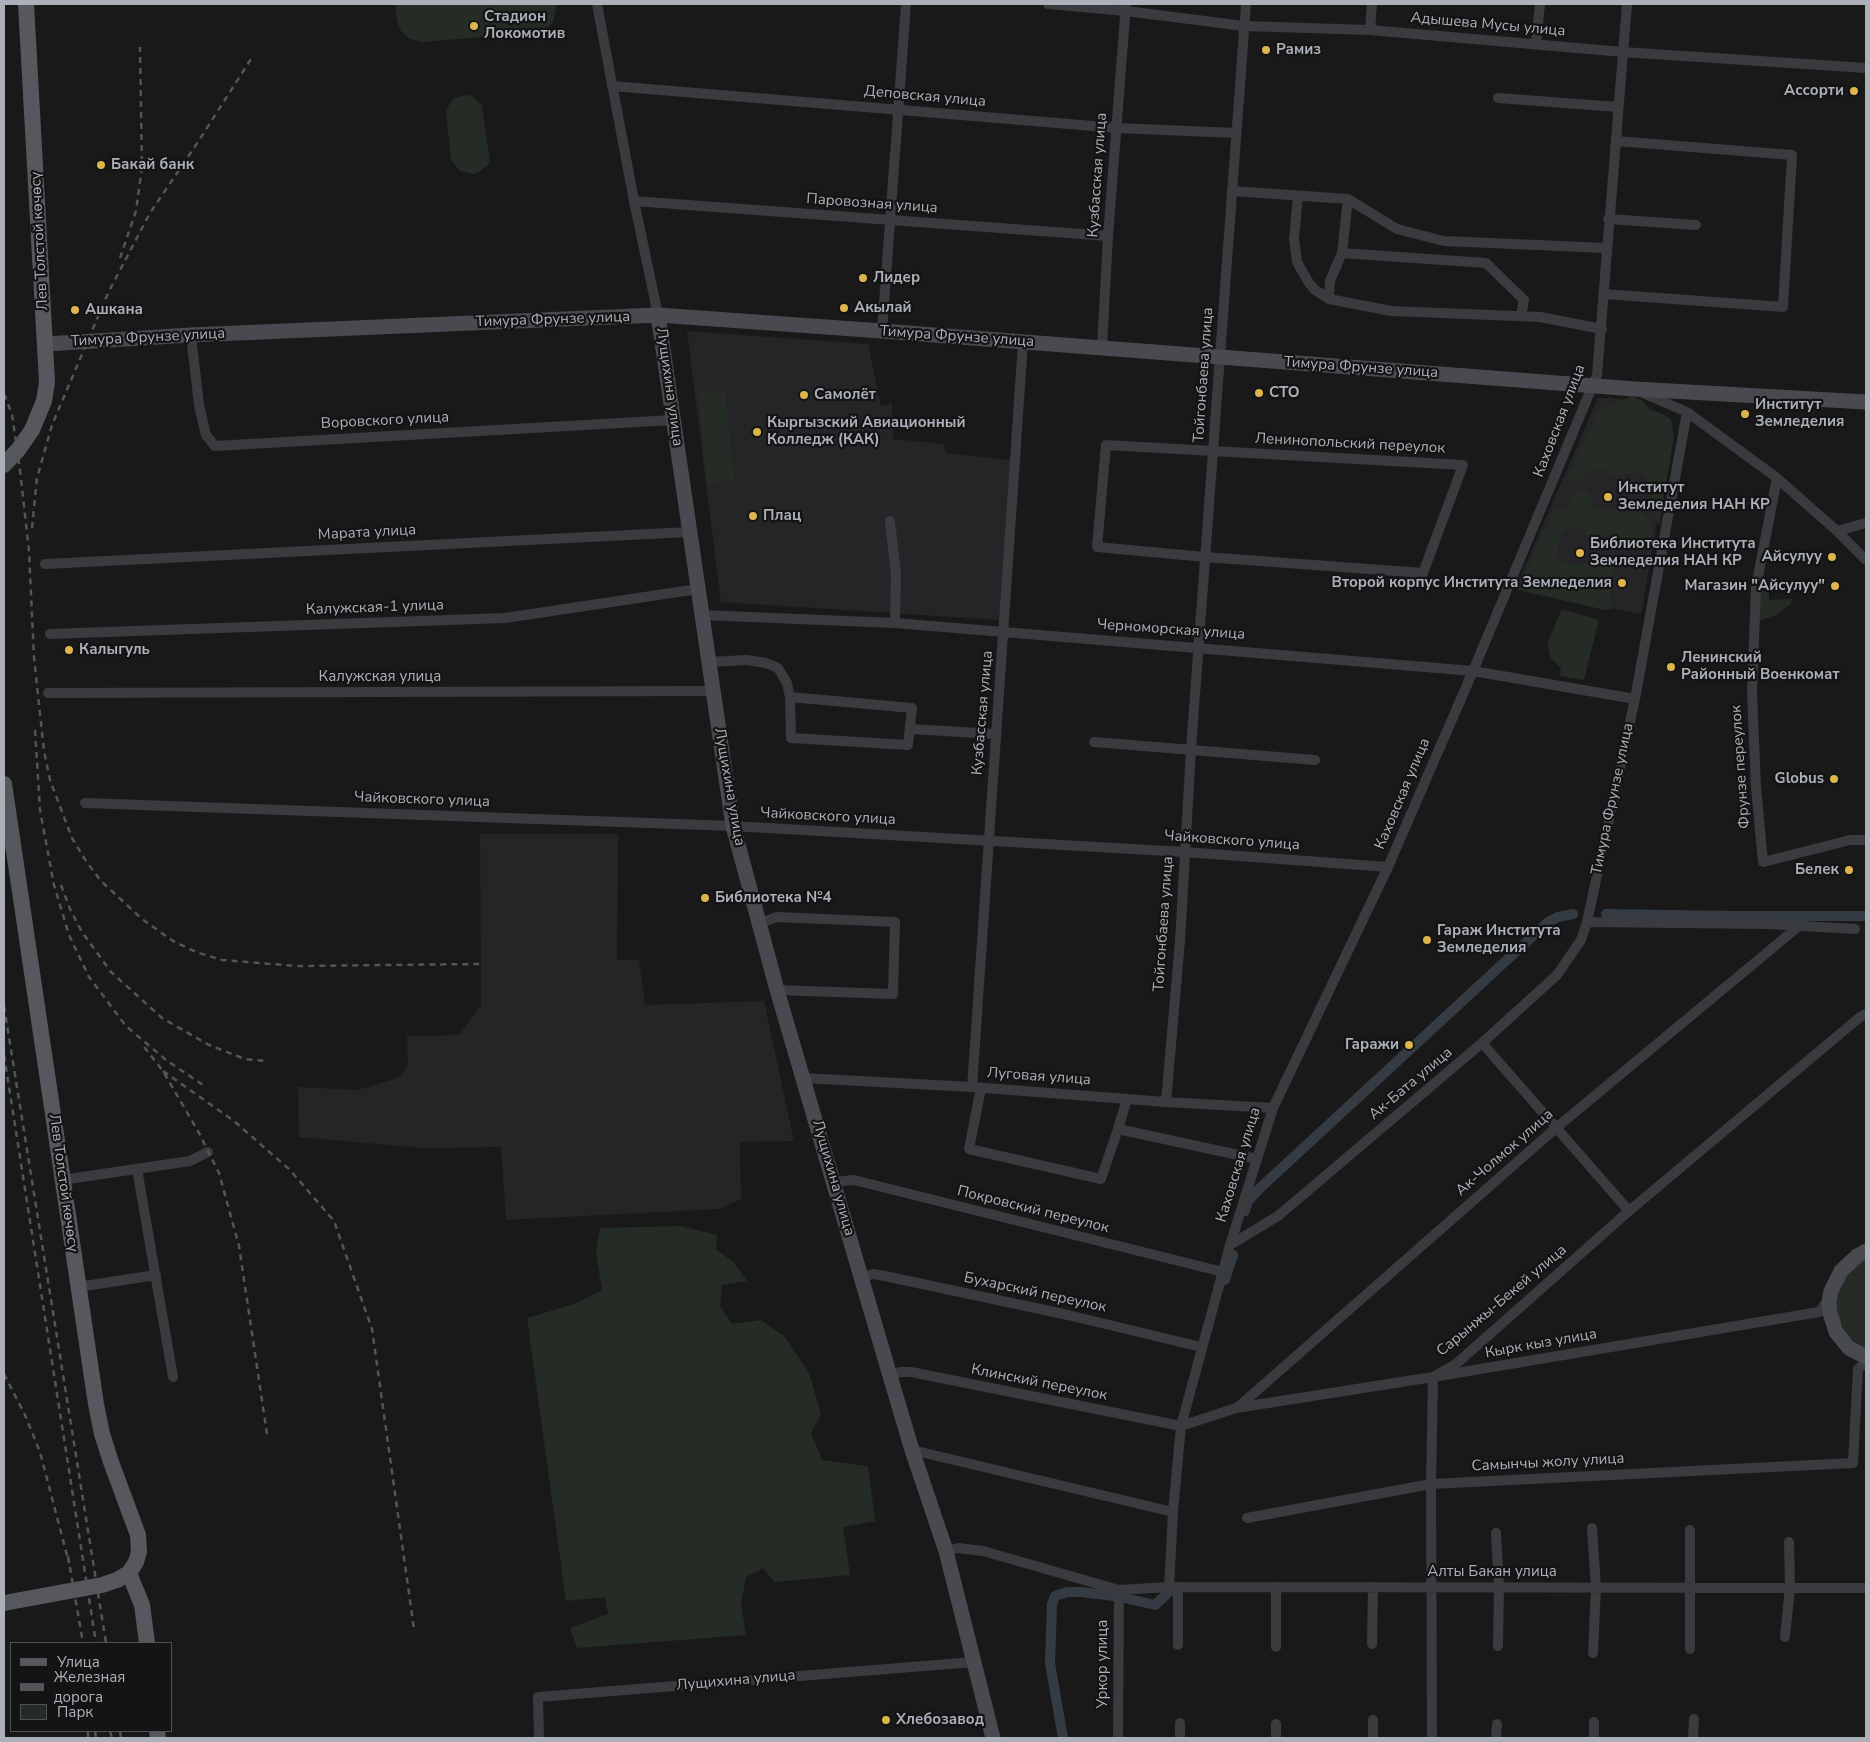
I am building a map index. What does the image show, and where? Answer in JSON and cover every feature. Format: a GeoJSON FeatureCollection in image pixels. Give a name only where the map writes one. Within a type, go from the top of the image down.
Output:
{"type":"FeatureCollection","features":[{"type":"Feature","properties":{"kind":"main road","name":"Лев Толстой көчөсү"},"geometry":{"type":"LineString","coordinates":[[4,465],[18,450],[32,430],[44,401],[47,382],[26,4]]}},
{"type":"Feature","properties":{"kind":"main road","name":"Тимура Фрунзе улица"},"geometry":{"type":"LineString","coordinates":[[46,344],[191,334],[658,315],[1593,385],[1635,390],[1866,402]]}},
{"type":"Feature","properties":{"kind":"main road","name":"Лущихина улица"},"geometry":{"type":"LineString","coordinates":[[658,315],[733,826],[777,990],[890,1376],[912,1450],[946,1551],[992,1738]]}},
{"type":"Feature","properties":{"kind":"main road","name":"Лев Толстой көчөсү"},"geometry":{"type":"LineString","coordinates":[[4,784],[96,1404],[102,1434],[138,1535],[139,1552],[136,1562],[129,1573]]}},
{"type":"Feature","properties":{"kind":"main road"},"geometry":{"type":"LineString","coordinates":[[1866,1251],[1848,1262],[1835,1280],[1830,1297],[1830,1313],[1836,1332],[1846,1344],[1866,1358]]}},
{"type":"Feature","properties":{"kind":"main road"},"geometry":{"type":"LineString","coordinates":[[4,1603],[102,1585],[117,1580],[129,1573],[142,1605],[147,1642]]}},
{"type":"Feature","properties":{"kind":"street","name":"Лущихина улица"},"geometry":{"type":"LineString","coordinates":[[597,4],[634,201],[658,315]]}},
{"type":"Feature","properties":{"kind":"street"},"geometry":{"type":"LineString","coordinates":[[882,331],[906,4]]}},
{"type":"Feature","properties":{"kind":"street","name":"Адышева Мусы улица"},"geometry":{"type":"LineString","coordinates":[[1048,4],[1126,8],[1244,26],[1370,30],[1623,52],[1866,68]]}},
{"type":"Feature","properties":{"kind":"street","name":"Тойгонбаева улица"},"geometry":{"type":"LineString","coordinates":[[1166,1102],[1180,942],[1198,647],[1246,4]]}},
{"type":"Feature","properties":{"kind":"street"},"geometry":{"type":"LineString","coordinates":[[1370,30],[1372,4]]}},
{"type":"Feature","properties":{"kind":"street"},"geometry":{"type":"LineString","coordinates":[[1536,44],[1540,4]]}},
{"type":"Feature","properties":{"kind":"street","name":"Каховская улица"},"geometry":{"type":"LineString","coordinates":[[1178,1645],[1174,1587],[1173,1512],[1181,1426],[1230,1245],[1273,1108],[1388,867],[1473,671],[1597,375],[1602,329],[1608,219],[1627,4]]}},
{"type":"Feature","properties":{"kind":"street","name":"Кузбасская улица"},"geometry":{"type":"LineString","coordinates":[[1102,348],[1108,236],[1126,8]]}},
{"type":"Feature","properties":{"kind":"street","name":"Деповская улица"},"geometry":{"type":"LineString","coordinates":[[612,86],[1117,128],[1236,133]]}},
{"type":"Feature","properties":{"kind":"street"},"geometry":{"type":"LineString","coordinates":[[1498,98],[1618,107]]}},
{"type":"Feature","properties":{"kind":"street"},"geometry":{"type":"LineString","coordinates":[[1604,294],[1783,307],[1792,155],[1616,142]]}},
{"type":"Feature","properties":{"kind":"street"},"geometry":{"type":"LineString","coordinates":[[1232,191],[1348,199],[1397,229],[1444,241],[1606,248]]}},
{"type":"Feature","properties":{"kind":"street"},"geometry":{"type":"LineString","coordinates":[[1298,196],[1294,239],[1297,262],[1309,284],[1329,299],[1391,311],[1540,317],[1602,329]]}},
{"type":"Feature","properties":{"kind":"street"},"geometry":{"type":"LineString","coordinates":[[1329,299],[1330,281],[1342,253],[1348,199]]}},
{"type":"Feature","properties":{"kind":"street","name":"Паровозная улица"},"geometry":{"type":"LineString","coordinates":[[634,201],[1108,236]]}},
{"type":"Feature","properties":{"kind":"street"},"geometry":{"type":"LineString","coordinates":[[1608,219],[1696,224]]}},
{"type":"Feature","properties":{"kind":"street"},"geometry":{"type":"LineString","coordinates":[[1342,253],[1486,263],[1524,300],[1522,316]]}},
{"type":"Feature","properties":{"kind":"street","name":"Воровского улица"},"geometry":{"type":"LineString","coordinates":[[191,334],[199,405],[206,435],[215,446],[674,420]]}},
{"type":"Feature","properties":{"kind":"street","name":"Кузбасская улица"},"geometry":{"type":"LineString","coordinates":[[1023,342],[988,841],[976,1087],[969,1149],[1101,1179],[1118,1129]]}},
{"type":"Feature","properties":{"kind":"street"},"geometry":{"type":"LineString","coordinates":[[1635,390],[1687,412],[1776,478],[1866,560]]}},
{"type":"Feature","properties":{"kind":"street","name":"Тимура Фрунзе улица"},"geometry":{"type":"LineString","coordinates":[[1587,922],[1635,699],[1687,412]]}},
{"type":"Feature","properties":{"kind":"street","name":"Ленинопольский переулок"},"geometry":{"type":"LineString","coordinates":[[1106,444],[1213,451],[1463,465],[1423,573],[1097,547],[1106,444]]}},
{"type":"Feature","properties":{"kind":"street","name":"Фрунзе переулок"},"geometry":{"type":"LineString","coordinates":[[1776,478],[1756,587],[1752,693],[1756,787],[1764,862],[1850,840],[1866,840]]}},
{"type":"Feature","properties":{"kind":"street"},"geometry":{"type":"LineString","coordinates":[[890,521],[896,574],[894,623]]}},
{"type":"Feature","properties":{"kind":"street"},"geometry":{"type":"LineString","coordinates":[[1837,532],[1866,523]]}},
{"type":"Feature","properties":{"kind":"street","name":"Марата улица"},"geometry":{"type":"LineString","coordinates":[[45,564],[690,532]]}},
{"type":"Feature","properties":{"kind":"street","name":"Калужская-1 улица"},"geometry":{"type":"LineString","coordinates":[[50,634],[505,618],[698,589]]}},
{"type":"Feature","properties":{"kind":"street","name":"Черноморская улица"},"geometry":{"type":"LineString","coordinates":[[702,615],[894,623],[1473,671],[1635,699]]}},
{"type":"Feature","properties":{"kind":"street"},"geometry":{"type":"LineString","coordinates":[[709,662],[747,660],[774,666],[783,673],[790,698],[791,738],[908,746],[912,708],[790,698]]}},
{"type":"Feature","properties":{"kind":"street","name":"Калужская улица"},"geometry":{"type":"LineString","coordinates":[[48,693],[713,691]]}},
{"type":"Feature","properties":{"kind":"street"},"geometry":{"type":"LineString","coordinates":[[911,729],[995,734]]}},
{"type":"Feature","properties":{"kind":"street"},"geometry":{"type":"LineString","coordinates":[[1094,742],[1315,760]]}},
{"type":"Feature","properties":{"kind":"street","name":"Чайковского улица"},"geometry":{"type":"LineString","coordinates":[[85,803],[733,826],[1184,852],[1388,867]]}},
{"type":"Feature","properties":{"kind":"street"},"geometry":{"type":"LineString","coordinates":[[759,924],[776,917],[896,922],[893,994],[777,990]]}},
{"type":"Feature","properties":{"kind":"street"},"geometry":{"type":"LineString","coordinates":[[1587,922],[1768,924],[1855,929]]}},
{"type":"Feature","properties":{"kind":"street","name":"Ак-Бата улица"},"geometry":{"type":"LineString","coordinates":[[1230,1245],[1278,1216],[1482,1043],[1557,975],[1581,940],[1587,922]]}},
{"type":"Feature","properties":{"kind":"street","name":"Ак-Чолмок улица"},"geometry":{"type":"LineString","coordinates":[[1236,1408],[1556,1128],[1799,926]]}},
{"type":"Feature","properties":{"kind":"street","name":"Сарынжы-Бекей улица"},"geometry":{"type":"LineString","coordinates":[[1432,1738],[1431,1484],[1433,1377],[1456,1364],[1630,1211],[1860,1017],[1866,1014]]}},
{"type":"Feature","properties":{"kind":"street"},"geometry":{"type":"LineString","coordinates":[[1482,1043],[1630,1211]]}},
{"type":"Feature","properties":{"kind":"street","name":"Луговая улица"},"geometry":{"type":"LineString","coordinates":[[803,1078],[976,1087],[1166,1102],[1273,1108]]}},
{"type":"Feature","properties":{"kind":"street"},"geometry":{"type":"LineString","coordinates":[[1127,1099],[1118,1129],[1257,1159]]}},
{"type":"Feature","properties":{"kind":"street"},"geometry":{"type":"LineString","coordinates":[[62,1180],[190,1161],[208,1152]]}},
{"type":"Feature","properties":{"kind":"street"},"geometry":{"type":"LineString","coordinates":[[137,1169],[173,1377]]}},
{"type":"Feature","properties":{"kind":"street","name":"Покровский переулок"},"geometry":{"type":"LineString","coordinates":[[834,1182],[854,1180],[1223,1272]]}},
{"type":"Feature","properties":{"kind":"street","name":"Бухарский переулок"},"geometry":{"type":"LineString","coordinates":[[862,1278],[874,1274],[880,1275],[1201,1347]]}},
{"type":"Feature","properties":{"kind":"street"},"geometry":{"type":"LineString","coordinates":[[78,1287],[156,1275]]}},
{"type":"Feature","properties":{"kind":"street"},"geometry":{"type":"LineString","coordinates":[[1830,1297],[1819,1312],[1832,1322]]}},
{"type":"Feature","properties":{"kind":"street","name":"Кырк кыз улица"},"geometry":{"type":"LineString","coordinates":[[1181,1426],[1236,1408],[1819,1312]]}},
{"type":"Feature","properties":{"kind":"street","name":"Самынчы жолу улица"},"geometry":{"type":"LineString","coordinates":[[1247,1518],[1431,1484],[1853,1463],[1858,1369],[1866,1362]]}},
{"type":"Feature","properties":{"kind":"street","name":"Клинский переулок"},"geometry":{"type":"LineString","coordinates":[[890,1376],[900,1372],[911,1372],[1181,1426]]}},
{"type":"Feature","properties":{"kind":"street"},"geometry":{"type":"LineString","coordinates":[[912,1450],[1173,1512]]}},
{"type":"Feature","properties":{"kind":"street"},"geometry":{"type":"LineString","coordinates":[[1592,1528],[1596,1587],[1593,1653]]}},
{"type":"Feature","properties":{"kind":"street"},"geometry":{"type":"LineString","coordinates":[[1690,1530],[1690,1649]]}},
{"type":"Feature","properties":{"kind":"street"},"geometry":{"type":"LineString","coordinates":[[1496,1533],[1498,1646]]}},
{"type":"Feature","properties":{"kind":"street"},"geometry":{"type":"LineString","coordinates":[[1784,1637],[1790,1587],[1789,1542]]}},
{"type":"Feature","properties":{"kind":"street"},"geometry":{"type":"LineString","coordinates":[[946,1551],[958,1548],[983,1551],[1119,1590]]}},
{"type":"Feature","properties":{"kind":"street","name":"Алты Бакан улица"},"geometry":{"type":"LineString","coordinates":[[1119,1590],[1174,1587],[1866,1588]]}},
{"type":"Feature","properties":{"kind":"street"},"geometry":{"type":"LineString","coordinates":[[1276,1587],[1276,1647]]}},
{"type":"Feature","properties":{"kind":"street"},"geometry":{"type":"LineString","coordinates":[[1372,1644],[1373,1587]]}},
{"type":"Feature","properties":{"kind":"street","name":"Уркор улица"},"geometry":{"type":"LineString","coordinates":[[1118,1738],[1119,1590]]}},
{"type":"Feature","properties":{"kind":"street","name":"Лущихина улица"},"geometry":{"type":"LineString","coordinates":[[539,1738],[538,1697],[974,1662]]}},
{"type":"Feature","properties":{"kind":"street"},"geometry":{"type":"LineString","coordinates":[[1372,1720],[1373,1738]]}},
{"type":"Feature","properties":{"kind":"street"},"geometry":{"type":"LineString","coordinates":[[1693,1738],[1694,1720]]}},
{"type":"Feature","properties":{"kind":"street"},"geometry":{"type":"LineString","coordinates":[[1594,1722],[1594,1738]]}},
{"type":"Feature","properties":{"kind":"street"},"geometry":{"type":"LineString","coordinates":[[1180,1723],[1180,1738]]}},
{"type":"Feature","properties":{"kind":"street"},"geometry":{"type":"LineString","coordinates":[[1276,1724],[1276,1738]]}},
{"type":"Feature","properties":{"kind":"street"},"geometry":{"type":"LineString","coordinates":[[1496,1738],[1497,1724]]}},
{"type":"Feature","properties":{"kind":"shaded area"},"geometry":{"type":"Polygon","coordinates":[[[687,331],[868,344],[881,406],[892,403],[893,439],[944,444],[946,453],[1010,460],[999,620],[721,602],[687,331]]]}},
{"type":"Feature","properties":{"kind":"shaded area","name":"Институт Земледелия НАН КР"},"geometry":{"type":"Polygon","coordinates":[[[1598,398],[1635,402],[1666,424],[1658,516],[1641,614],[1515,589],[1598,398]]]}},
{"type":"Feature","properties":{"kind":"shaded area"},"geometry":{"type":"Polygon","coordinates":[[[480,834],[618,834],[617,960],[639,960],[645,1005],[764,1001],[794,1141],[740,1142],[741,1199],[719,1209],[506,1220],[501,1147],[422,1148],[299,1137],[298,1087],[357,1090],[398,1078],[408,1066],[407,1036],[459,1035],[481,1005],[480,834]]]}},
{"type":"Feature","properties":{"kind":"green space","name":"Стадион Локомотив"},"geometry":{"type":"Polygon","coordinates":[[[395,4],[556,4],[556,8],[553,22],[545,30],[534,33],[422,42],[408,38],[401,31],[397,21],[395,4]]]}},
{"type":"Feature","properties":{"kind":"green space"},"geometry":{"type":"Polygon","coordinates":[[[466,95],[472,96],[482,105],[490,163],[479,172],[473,174],[460,171],[451,160],[446,110],[453,99],[466,95]]]}},
{"type":"Feature","properties":{"kind":"green space"},"geometry":{"type":"Polygon","coordinates":[[[725,390],[734,480],[707,483],[698,393],[725,390]]]}},
{"type":"Feature","properties":{"kind":"green space"},"geometry":{"type":"Polygon","coordinates":[[[1632,396],[1641,400],[1651,410],[1671,419],[1674,437],[1659,526],[1652,508],[1653,484],[1642,472],[1610,477],[1606,468],[1586,473],[1576,483],[1567,479],[1596,415],[1603,408],[1632,396]]]}},
{"type":"Feature","properties":{"kind":"green space"},"geometry":{"type":"Polygon","coordinates":[[[1575,491],[1589,491],[1593,508],[1643,513],[1652,527],[1649,554],[1640,542],[1588,536],[1576,526],[1566,529],[1560,534],[1556,560],[1561,563],[1615,566],[1612,575],[1609,606],[1612,609],[1605,610],[1518,590],[1553,511],[1567,510],[1575,491]]]}},
{"type":"Feature","properties":{"kind":"green space"},"geometry":{"type":"Polygon","coordinates":[[[1760,584],[1763,591],[1769,593],[1769,600],[1792,599],[1791,604],[1776,615],[1758,621],[1760,584]]]}},
{"type":"Feature","properties":{"kind":"green space"},"geometry":{"type":"Polygon","coordinates":[[[1562,609],[1599,620],[1584,680],[1560,676],[1561,668],[1551,659],[1547,644],[1562,609]]]}},
{"type":"Feature","properties":{"kind":"green space"},"geometry":{"type":"Polygon","coordinates":[[[680,1226],[717,1235],[716,1249],[734,1263],[747,1281],[722,1285],[720,1306],[732,1324],[761,1320],[785,1337],[809,1373],[821,1414],[811,1433],[822,1460],[868,1466],[875,1521],[843,1527],[850,1575],[774,1582],[763,1568],[746,1577],[741,1604],[746,1635],[577,1648],[570,1628],[608,1614],[605,1597],[566,1601],[527,1318],[574,1304],[602,1290],[596,1253],[600,1228],[680,1226]]]}},
{"type":"Feature","properties":{"kind":"green space"},"geometry":{"type":"Polygon","coordinates":[[[1866,1259],[1866,1349],[1845,1332],[1839,1318],[1836,1303],[1839,1288],[1846,1275],[1856,1265],[1866,1259]]]}},
{"type":"Feature","properties":{"kind":"waterway"},"geometry":{"type":"LineString","coordinates":[[1245,1211],[1248,1201],[1259,1189],[1548,922],[1558,917],[1573,914]]}},
{"type":"Feature","properties":{"kind":"waterway"},"geometry":{"type":"LineString","coordinates":[[1606,914],[1866,916]]}},
{"type":"Feature","properties":{"kind":"waterway"},"geometry":{"type":"LineString","coordinates":[[1225,1280],[1233,1255]]}},
{"type":"Feature","properties":{"kind":"waterway"},"geometry":{"type":"LineString","coordinates":[[1125,1598],[1155,1605],[1171,1590]]}},
{"type":"Feature","properties":{"kind":"waterway"},"geometry":{"type":"LineString","coordinates":[[1063,1738],[1050,1663],[1052,1604],[1055,1596],[1067,1592],[1114,1596]]}},
{"type":"Feature","properties":{"kind":"railway"},"geometry":{"type":"LineString","coordinates":[[120,258],[136,211],[142,167],[140,47]]}},
{"type":"Feature","properties":{"kind":"railway"},"geometry":{"type":"LineString","coordinates":[[32,528],[37,478],[52,425],[108,293],[150,213],[251,59]]}},
{"type":"Feature","properties":{"kind":"railway"},"geometry":{"type":"LineString","coordinates":[[4,394],[12,414],[20,470],[29,551],[34,658],[44,751],[50,780],[72,838],[101,881],[142,919],[173,941],[196,952],[222,960],[297,966],[480,964]]}},
{"type":"Feature","properties":{"kind":"railway"},"geometry":{"type":"LineString","coordinates":[[35,730],[40,810],[54,885],[69,935],[89,977],[126,1026],[166,1060],[206,1087]]}},
{"type":"Feature","properties":{"kind":"railway"},"geometry":{"type":"LineString","coordinates":[[61,885],[70,909],[82,932],[111,972],[162,1018],[209,1045],[245,1059],[267,1061]]}},
{"type":"Feature","properties":{"kind":"railway"},"geometry":{"type":"LineString","coordinates":[[4,1006],[106,1642]]}},
{"type":"Feature","properties":{"kind":"railway"},"geometry":{"type":"LineString","coordinates":[[144,1047],[163,1071],[199,1133],[219,1173],[239,1246],[267,1434]]}},
{"type":"Feature","properties":{"kind":"railway"},"geometry":{"type":"LineString","coordinates":[[4,1055],[96,1642]]}},
{"type":"Feature","properties":{"kind":"railway"},"geometry":{"type":"LineString","coordinates":[[163,1071],[234,1121],[290,1170],[334,1221],[372,1329],[414,1629]]}},
{"type":"Feature","properties":{"kind":"railway"},"geometry":{"type":"LineString","coordinates":[[4,1374],[25,1415],[40,1452],[69,1563]]}},
{"type":"Feature","properties":{"kind":"railway"},"geometry":{"type":"LineString","coordinates":[[68,1556],[83,1642]]}},
{"type":"Feature","properties":{"kind":"railway"},"geometry":{"type":"LineString","coordinates":[[88,1732],[88,1738]]}},
{"type":"Feature","properties":{"kind":"railway"},"geometry":{"type":"LineString","coordinates":[[95,1732],[96,1738]]}},
{"type":"Feature","properties":{"kind":"railway"},"geometry":{"type":"LineString","coordinates":[[110,1732],[112,1738]]}},
{"type":"Feature","properties":{"kind":"railway"},"geometry":{"type":"LineString","coordinates":[[120,1732],[121,1738]]}},
{"type":"Feature","properties":{"kind":"place","name":"Стадион Локомотив"},"geometry":{"type":"Point","coordinates":[474,26]}},
{"type":"Feature","properties":{"kind":"place","name":"Рамиз"},"geometry":{"type":"Point","coordinates":[1266,50]}},
{"type":"Feature","properties":{"kind":"place","name":"Ассорти"},"geometry":{"type":"Point","coordinates":[1854,91]}},
{"type":"Feature","properties":{"kind":"place","name":"Бакай банк"},"geometry":{"type":"Point","coordinates":[101,165]}},
{"type":"Feature","properties":{"kind":"place","name":"Лидер"},"geometry":{"type":"Point","coordinates":[863,278]}},
{"type":"Feature","properties":{"kind":"place","name":"Акылай"},"geometry":{"type":"Point","coordinates":[844,308]}},
{"type":"Feature","properties":{"kind":"place","name":"Ашкана"},"geometry":{"type":"Point","coordinates":[75,310]}},
{"type":"Feature","properties":{"kind":"place","name":"СТО"},"geometry":{"type":"Point","coordinates":[1259,393]}},
{"type":"Feature","properties":{"kind":"place","name":"Самолёт"},"geometry":{"type":"Point","coordinates":[804,395]}},
{"type":"Feature","properties":{"kind":"place","name":"Институт Земледелия"},"geometry":{"type":"Point","coordinates":[1745,414]}},
{"type":"Feature","properties":{"kind":"place","name":"Кыргызский Авиационный Колледж (КАК)"},"geometry":{"type":"Point","coordinates":[757,432]}},
{"type":"Feature","properties":{"kind":"place","name":"Институт Земледелия НАН КР"},"geometry":{"type":"Point","coordinates":[1608,497]}},
{"type":"Feature","properties":{"kind":"place","name":"Плац"},"geometry":{"type":"Point","coordinates":[753,516]}},
{"type":"Feature","properties":{"kind":"place","name":"Библиотека Института Земледелия НАН КР"},"geometry":{"type":"Point","coordinates":[1580,553]}},
{"type":"Feature","properties":{"kind":"place","name":"Айсулуу"},"geometry":{"type":"Point","coordinates":[1832,557]}},
{"type":"Feature","properties":{"kind":"place","name":"Второй корпус Института Земледелия"},"geometry":{"type":"Point","coordinates":[1622,583]}},
{"type":"Feature","properties":{"kind":"place","name":"Магазин \"Айсулуу\""},"geometry":{"type":"Point","coordinates":[1835,586]}},
{"type":"Feature","properties":{"kind":"place","name":"Калыгуль"},"geometry":{"type":"Point","coordinates":[69,650]}},
{"type":"Feature","properties":{"kind":"place","name":"Ленинский Районный Военкомат"},"geometry":{"type":"Point","coordinates":[1671,667]}},
{"type":"Feature","properties":{"kind":"place","name":"Globus"},"geometry":{"type":"Point","coordinates":[1834,779]}},
{"type":"Feature","properties":{"kind":"place","name":"Белек"},"geometry":{"type":"Point","coordinates":[1849,870]}},
{"type":"Feature","properties":{"kind":"place","name":"Библиотека №4"},"geometry":{"type":"Point","coordinates":[705,898]}},
{"type":"Feature","properties":{"kind":"place","name":"Гараж Института Земледелия"},"geometry":{"type":"Point","coordinates":[1427,940]}},
{"type":"Feature","properties":{"kind":"place","name":"Гаражи"},"geometry":{"type":"Point","coordinates":[1409,1045]}},
{"type":"Feature","properties":{"kind":"place","name":"Хлебозавод"},"geometry":{"type":"Point","coordinates":[886,1720]}}]}
